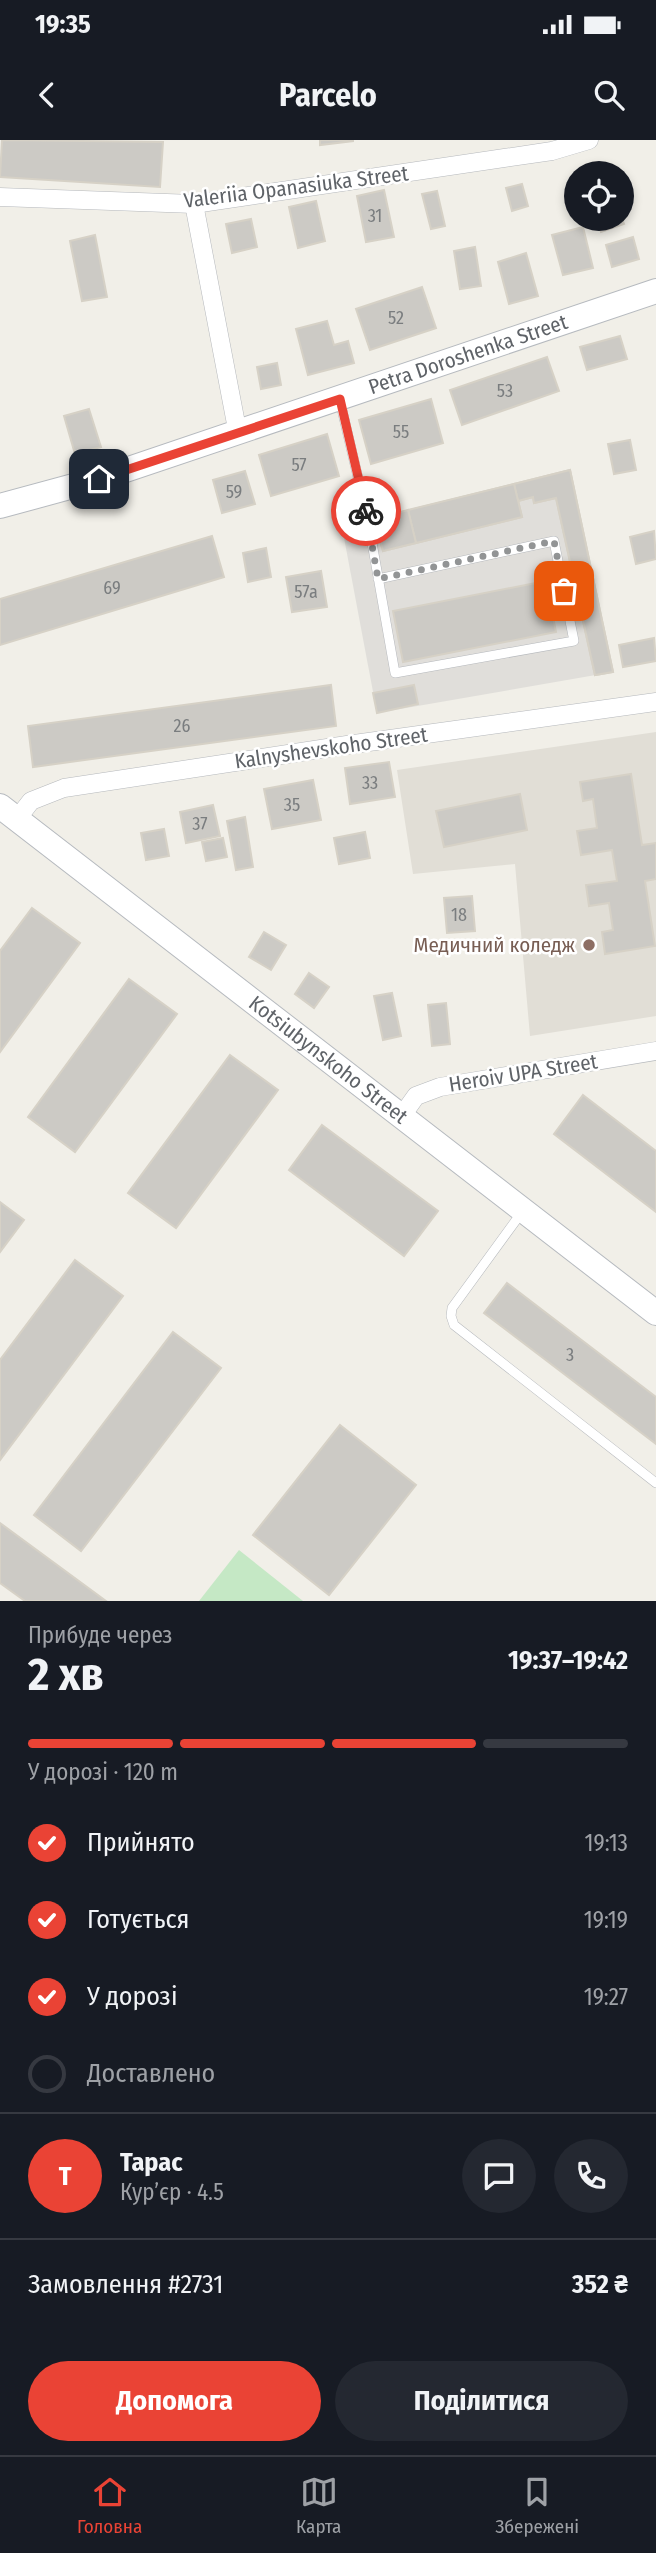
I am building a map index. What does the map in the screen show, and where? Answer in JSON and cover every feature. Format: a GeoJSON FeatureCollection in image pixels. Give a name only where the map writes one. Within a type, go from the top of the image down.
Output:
{"type":"FeatureCollection","features":[{"type":"Feature","properties":{"kind":"street","name":"Valeriia Opanasiuka Street"},"geometry":{"type":"LineString","coordinates":[[0,197],[194,204],[552,151],[589,140]]}},
{"type":"Feature","properties":{"kind":"street"},"geometry":{"type":"LineString","coordinates":[[194,204],[238,434]]}},
{"type":"Feature","properties":{"kind":"street","name":"Petra Doroshenka Street"},"geometry":{"type":"LineString","coordinates":[[0,506],[99,479],[238,434],[656,291]]}},
{"type":"Feature","properties":{"kind":"street","name":"Kalnyshevskoho Street"},"geometry":{"type":"LineString","coordinates":[[9,812],[64,788],[656,702]]}},
{"type":"Feature","properties":{"kind":"street","name":"Kotsiubynskoho Street"},"geometry":{"type":"LineString","coordinates":[[9,812],[656,1313]]}},
{"type":"Feature","properties":{"kind":"street","name":"Heroiv UPA Street"},"geometry":{"type":"LineString","coordinates":[[401,1117],[416,1096],[440,1087],[656,1051]]}},
{"type":"Feature","properties":{"kind":"lane"},"geometry":{"type":"LineString","coordinates":[[340,399],[368,520],[378,579],[394,673],[574,641],[554,541],[378,579]]}},
{"type":"Feature","properties":{"kind":"lane"},"geometry":{"type":"LineString","coordinates":[[523,1210],[452,1308],[454,1325],[656,1483]]}},
{"type":"Feature","properties":{"kind":"shaded area"},"geometry":{"type":"Polygon","coordinates":[[[570,470],[613,672],[377,713],[342,527],[570,470]]]}},
{"type":"Feature","properties":{"kind":"shaded area","name":"Медичний коледж"},"geometry":{"type":"Polygon","coordinates":[[[656,732],[656,1016],[530,1036],[515,864],[413,874],[397,770],[656,732]]]}},
{"type":"Feature","properties":{"kind":"green space"},"geometry":{"type":"Polygon","coordinates":[[[239,1550],[303,1601],[199,1601],[239,1550]]]}},
{"type":"Feature","properties":{"kind":"building"},"geometry":{"type":"Polygon","coordinates":[[[2,140],[163,142],[160,187],[0,177],[2,140]]]}},
{"type":"Feature","properties":{"kind":"building"},"geometry":{"type":"Polygon","coordinates":[[[320,140],[353,140],[353,141],[320,145],[320,140]]]}},
{"type":"Feature","properties":{"kind":"building"},"geometry":{"type":"Polygon","coordinates":[[[522,184],[528,206],[512,211],[506,188],[522,184]]]}},
{"type":"Feature","properties":{"kind":"building"},"geometry":{"type":"Polygon","coordinates":[[[384,190],[394,237],[366,242],[357,196],[384,190]]]}},
{"type":"Feature","properties":{"kind":"building"},"geometry":{"type":"Polygon","coordinates":[[[437,191],[445,226],[431,229],[422,194],[437,191]]]}},
{"type":"Feature","properties":{"kind":"building"},"geometry":{"type":"Polygon","coordinates":[[[316,201],[325,241],[298,248],[289,207],[316,201]]]}},
{"type":"Feature","properties":{"kind":"building"},"geometry":{"type":"Polygon","coordinates":[[[251,219],[257,247],[232,253],[226,224],[251,219]]]}},
{"type":"Feature","properties":{"kind":"building"},"geometry":{"type":"Polygon","coordinates":[[[584,231],[593,268],[563,275],[552,235],[584,231]]]}},
{"type":"Feature","properties":{"kind":"building"},"geometry":{"type":"Polygon","coordinates":[[[95,235],[107,297],[82,301],[70,241],[95,235]]]}},
{"type":"Feature","properties":{"kind":"building"},"geometry":{"type":"Polygon","coordinates":[[[633,237],[639,259],[612,267],[606,245],[633,237]]]}},
{"type":"Feature","properties":{"kind":"building"},"geometry":{"type":"Polygon","coordinates":[[[475,247],[481,286],[460,289],[454,251],[475,247]]]}},
{"type":"Feature","properties":{"kind":"building"},"geometry":{"type":"Polygon","coordinates":[[[526,253],[538,296],[509,304],[498,262],[526,253]]]}},
{"type":"Feature","properties":{"kind":"building"},"geometry":{"type":"Polygon","coordinates":[[[422,287],[436,328],[370,350],[356,309],[422,287]]]}},
{"type":"Feature","properties":{"kind":"building"},"geometry":{"type":"Polygon","coordinates":[[[327,321],[334,345],[348,341],[354,363],[308,375],[296,329],[327,321]]]}},
{"type":"Feature","properties":{"kind":"building"},"geometry":{"type":"Polygon","coordinates":[[[620,336],[627,359],[587,370],[580,347],[620,336]]]}},
{"type":"Feature","properties":{"kind":"building"},"geometry":{"type":"Polygon","coordinates":[[[547,357],[559,391],[462,425],[450,390],[547,357]]]}},
{"type":"Feature","properties":{"kind":"building"},"geometry":{"type":"Polygon","coordinates":[[[277,363],[281,385],[261,389],[257,367],[277,363]]]}},
{"type":"Feature","properties":{"kind":"building"},"geometry":{"type":"Polygon","coordinates":[[[431,399],[443,443],[371,464],[359,420],[431,399]]]}},
{"type":"Feature","properties":{"kind":"building"},"geometry":{"type":"Polygon","coordinates":[[[89,409],[101,447],[75,454],[64,416],[89,409]]]}},
{"type":"Feature","properties":{"kind":"building"},"geometry":{"type":"Polygon","coordinates":[[[327,434],[339,476],[271,496],[259,455],[327,434]]]}},
{"type":"Feature","properties":{"kind":"building"},"geometry":{"type":"Polygon","coordinates":[[[630,440],[636,470],[614,474],[608,444],[630,440]]]}},
{"type":"Feature","properties":{"kind":"building"},"geometry":{"type":"Polygon","coordinates":[[[570,470],[613,672],[595,675],[556,498],[534,503],[533,497],[518,501],[522,517],[383,551],[374,519],[570,470]]]}},
{"type":"Feature","properties":{"kind":"building"},"geometry":{"type":"Polygon","coordinates":[[[570,470],[613,672],[595,675],[556,498],[534,503],[533,497],[518,501],[514,484],[570,470]]]}},
{"type":"Feature","properties":{"kind":"building"},"geometry":{"type":"Polygon","coordinates":[[[245,471],[255,504],[222,513],[213,480],[245,471]]]}},
{"type":"Feature","properties":{"kind":"building"},"geometry":{"type":"Polygon","coordinates":[[[514,484],[522,517],[416,543],[408,510],[514,484]]]}},
{"type":"Feature","properties":{"kind":"building"},"geometry":{"type":"Polygon","coordinates":[[[408,510],[416,543],[383,551],[374,519],[408,510]]]}},
{"type":"Feature","properties":{"kind":"building"},"geometry":{"type":"Polygon","coordinates":[[[654,531],[656,559],[636,564],[630,537],[654,531]]]}},
{"type":"Feature","properties":{"kind":"building"},"geometry":{"type":"Polygon","coordinates":[[[212,536],[224,577],[0,645],[0,599],[212,536]]]}},
{"type":"Feature","properties":{"kind":"building"},"geometry":{"type":"Polygon","coordinates":[[[266,548],[271,577],[248,582],[243,553],[266,548]]]}},
{"type":"Feature","properties":{"kind":"building"},"geometry":{"type":"Polygon","coordinates":[[[321,571],[327,607],[292,612],[286,577],[321,571]]]}},
{"type":"Feature","properties":{"kind":"building"},"geometry":{"type":"Polygon","coordinates":[[[546,581],[556,632],[403,662],[393,611],[546,581]]]}},
{"type":"Feature","properties":{"kind":"building"},"geometry":{"type":"Polygon","coordinates":[[[654,638],[656,661],[623,667],[619,645],[654,638]]]}},
{"type":"Feature","properties":{"kind":"building"},"geometry":{"type":"Polygon","coordinates":[[[331,685],[336,726],[33,767],[28,726],[331,685]]]}},
{"type":"Feature","properties":{"kind":"building"},"geometry":{"type":"Polygon","coordinates":[[[414,685],[418,704],[377,713],[373,693],[414,685]]]}},
{"type":"Feature","properties":{"kind":"building"},"geometry":{"type":"Polygon","coordinates":[[[389,762],[395,797],[350,804],[345,768],[389,762]]]}},
{"type":"Feature","properties":{"kind":"building"},"geometry":{"type":"Polygon","coordinates":[[[631,774],[642,845],[656,843],[656,879],[645,881],[655,946],[605,954],[602,932],[613,930],[609,903],[589,906],[586,885],[617,881],[612,850],[581,855],[577,831],[597,828],[593,799],[583,801],[580,782],[631,774]]]}},
{"type":"Feature","properties":{"kind":"building"},"geometry":{"type":"Polygon","coordinates":[[[313,780],[321,820],[272,829],[264,789],[313,780]]]}},
{"type":"Feature","properties":{"kind":"building"},"geometry":{"type":"Polygon","coordinates":[[[520,794],[527,830],[444,847],[436,811],[520,794]]]}},
{"type":"Feature","properties":{"kind":"building"},"geometry":{"type":"Polygon","coordinates":[[[213,805],[220,836],[186,843],[180,812],[213,805]]]}},
{"type":"Feature","properties":{"kind":"building"},"geometry":{"type":"Polygon","coordinates":[[[245,817],[253,867],[236,870],[227,821],[245,817]]]}},
{"type":"Feature","properties":{"kind":"building"},"geometry":{"type":"Polygon","coordinates":[[[164,829],[169,856],[146,860],[141,833],[164,829]]]}},
{"type":"Feature","properties":{"kind":"building"},"geometry":{"type":"Polygon","coordinates":[[[365,832],[370,858],[339,864],[334,838],[365,832]]]}},
{"type":"Feature","properties":{"kind":"building"},"geometry":{"type":"Polygon","coordinates":[[[223,838],[227,857],[206,861],[202,842],[223,838]]]}},
{"type":"Feature","properties":{"kind":"building"},"geometry":{"type":"Polygon","coordinates":[[[472,896],[475,931],[447,933],[444,898],[472,896]]]}},
{"type":"Feature","properties":{"kind":"building"},"geometry":{"type":"Polygon","coordinates":[[[32,908],[80,943],[0,1052],[0,951],[32,908]]]}},
{"type":"Feature","properties":{"kind":"building"},"geometry":{"type":"Polygon","coordinates":[[[264,932],[286,945],[271,970],[249,957],[264,932]]]}},
{"type":"Feature","properties":{"kind":"building"},"geometry":{"type":"Polygon","coordinates":[[[309,973],[329,987],[314,1008],[295,994],[309,973]]]}},
{"type":"Feature","properties":{"kind":"building"},"geometry":{"type":"Polygon","coordinates":[[[129,979],[177,1014],[75,1152],[28,1117],[129,979]]]}},
{"type":"Feature","properties":{"kind":"building"},"geometry":{"type":"Polygon","coordinates":[[[392,993],[401,1036],[383,1040],[374,996],[392,993]]]}},
{"type":"Feature","properties":{"kind":"building"},"geometry":{"type":"Polygon","coordinates":[[[446,1003],[450,1044],[432,1046],[428,1005],[446,1003]]]}},
{"type":"Feature","properties":{"kind":"building"},"geometry":{"type":"Polygon","coordinates":[[[230,1055],[278,1090],[176,1228],[128,1193],[230,1055]]]}},
{"type":"Feature","properties":{"kind":"building"},"geometry":{"type":"Polygon","coordinates":[[[583,1095],[656,1151],[656,1212],[554,1134],[583,1095]]]}},
{"type":"Feature","properties":{"kind":"building"},"geometry":{"type":"Polygon","coordinates":[[[322,1125],[438,1211],[404,1256],[289,1170],[322,1125]]]}},
{"type":"Feature","properties":{"kind":"building"},"geometry":{"type":"Polygon","coordinates":[[[0,1202],[24,1220],[0,1252],[0,1202]]]}},
{"type":"Feature","properties":{"kind":"building"},"geometry":{"type":"Polygon","coordinates":[[[75,1260],[123,1296],[0,1460],[0,1360],[75,1260]]]}},
{"type":"Feature","properties":{"kind":"building"},"geometry":{"type":"Polygon","coordinates":[[[507,1283],[656,1397],[656,1444],[484,1313],[507,1283]]]}},
{"type":"Feature","properties":{"kind":"building"},"geometry":{"type":"Polygon","coordinates":[[[173,1332],[221,1368],[81,1551],[34,1515],[173,1332]]]}},
{"type":"Feature","properties":{"kind":"building"},"geometry":{"type":"Polygon","coordinates":[[[340,1425],[416,1485],[329,1595],[253,1535],[340,1425]]]}},
{"type":"Feature","properties":{"kind":"building"},"geometry":{"type":"Polygon","coordinates":[[[0,1523],[106,1601],[25,1601],[0,1583],[0,1523]]]}},
{"type":"Feature","properties":{"kind":"way so far"},"geometry":{"type":"LineString","coordinates":[[366,511],[378,579],[554,541],[564,591]]}},
{"type":"Feature","properties":{"kind":"place","name":"Медичний коледж"},"geometry":{"type":"Point","coordinates":[589,945]}},
{"type":"Feature","properties":{"kind":"route"},"geometry":{"type":"LineString","coordinates":[[99,479],[340,399],[366,511]]}}]}
